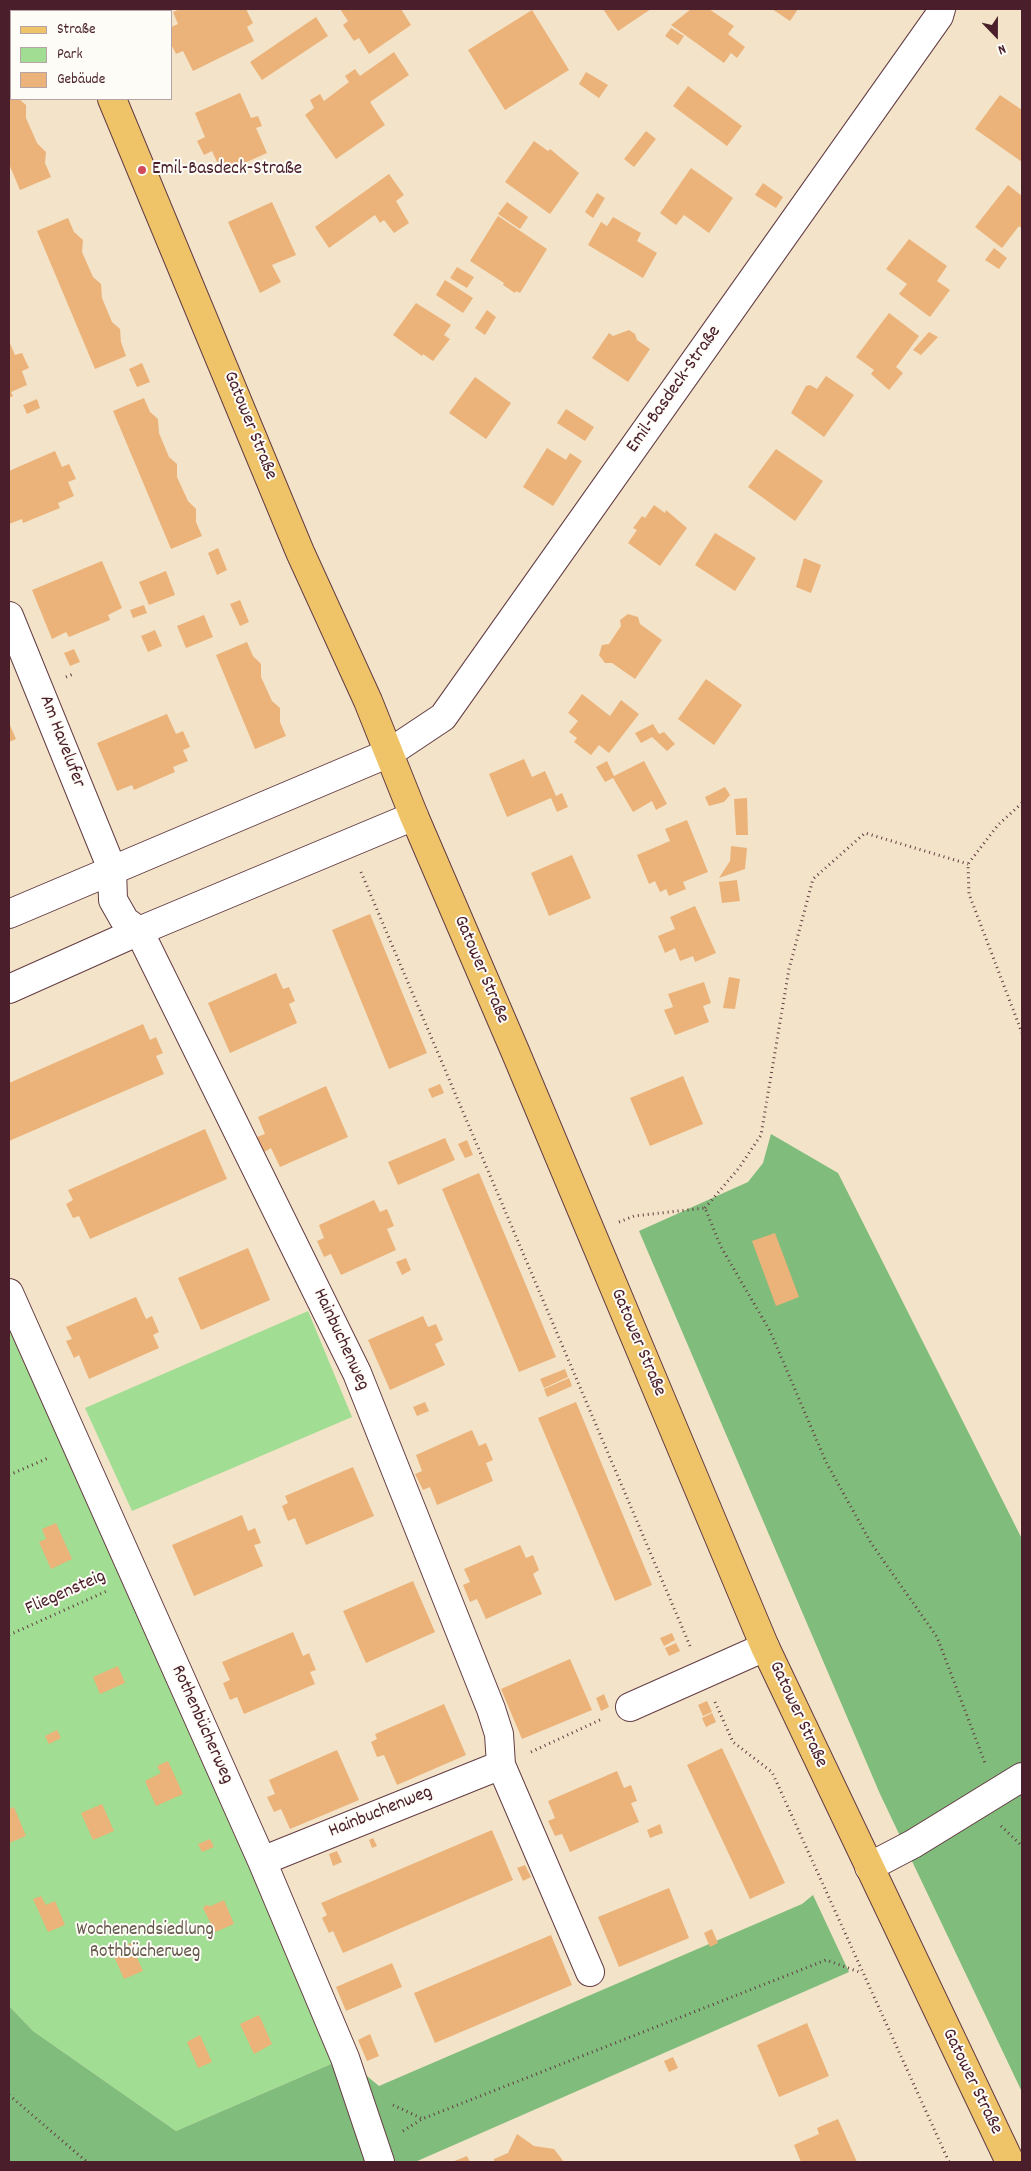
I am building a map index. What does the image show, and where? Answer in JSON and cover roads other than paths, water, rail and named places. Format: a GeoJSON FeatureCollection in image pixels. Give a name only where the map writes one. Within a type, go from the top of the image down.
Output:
{"type":"FeatureCollection","features":[{"type":"Feature","properties":{"kind":"main road","name":"Gatower Straße"},"geometry":{"type":"LineString","coordinates":[[112,100],[207,323],[300,552],[368,702],[414,816],[765,1647],[1010,2162]]}},
{"type":"Feature","properties":{"kind":"street","name":"Emil-Basdeck-Straße"},"geometry":{"type":"LineString","coordinates":[[389,753],[444,717],[939,16],[941,9]]}},
{"type":"Feature","properties":{"kind":"street","name":"Am Havelufer"},"geometry":{"type":"LineString","coordinates":[[9,616],[112,869]]}},
{"type":"Feature","properties":{"kind":"street"},"geometry":{"type":"LineString","coordinates":[[9,914],[389,753]]}},
{"type":"Feature","properties":{"kind":"street"},"geometry":{"type":"LineString","coordinates":[[9,989],[139,931],[414,816]]}},
{"type":"Feature","properties":{"kind":"street"},"geometry":{"type":"LineString","coordinates":[[112,869],[113,900],[125,921],[139,931]]}},
{"type":"Feature","properties":{"kind":"street","name":"Hainbuchenweg"},"geometry":{"type":"LineString","coordinates":[[139,931],[357,1373],[491,1709],[499,1734],[500,1765],[590,1972]]}},
{"type":"Feature","properties":{"kind":"street","name":"Rothenbücherweg"},"geometry":{"type":"LineString","coordinates":[[9,1293],[134,1578],[262,1861],[345,2058],[378,2155]]}},
{"type":"Feature","properties":{"kind":"street"},"geometry":{"type":"LineString","coordinates":[[630,1707],[765,1647]]}},
{"type":"Feature","properties":{"kind":"street","name":"Hainbuchenweg"},"geometry":{"type":"LineString","coordinates":[[262,1861],[500,1765]]}},
{"type":"Feature","properties":{"kind":"street"},"geometry":{"type":"LineString","coordinates":[[869,1867],[912,1844],[1022,1777]]}},
{"type":"Feature","properties":{"kind":"place","name":"Emil-Basdeck-Straße"},"geometry":{"type":"Point","coordinates":[142,170]}},
{"type":"Feature","properties":{"kind":"park label","name":"Wochenendsiedlung Rothbücherweg"},"geometry":{"type":"Point","coordinates":[145,1942]}}]}
